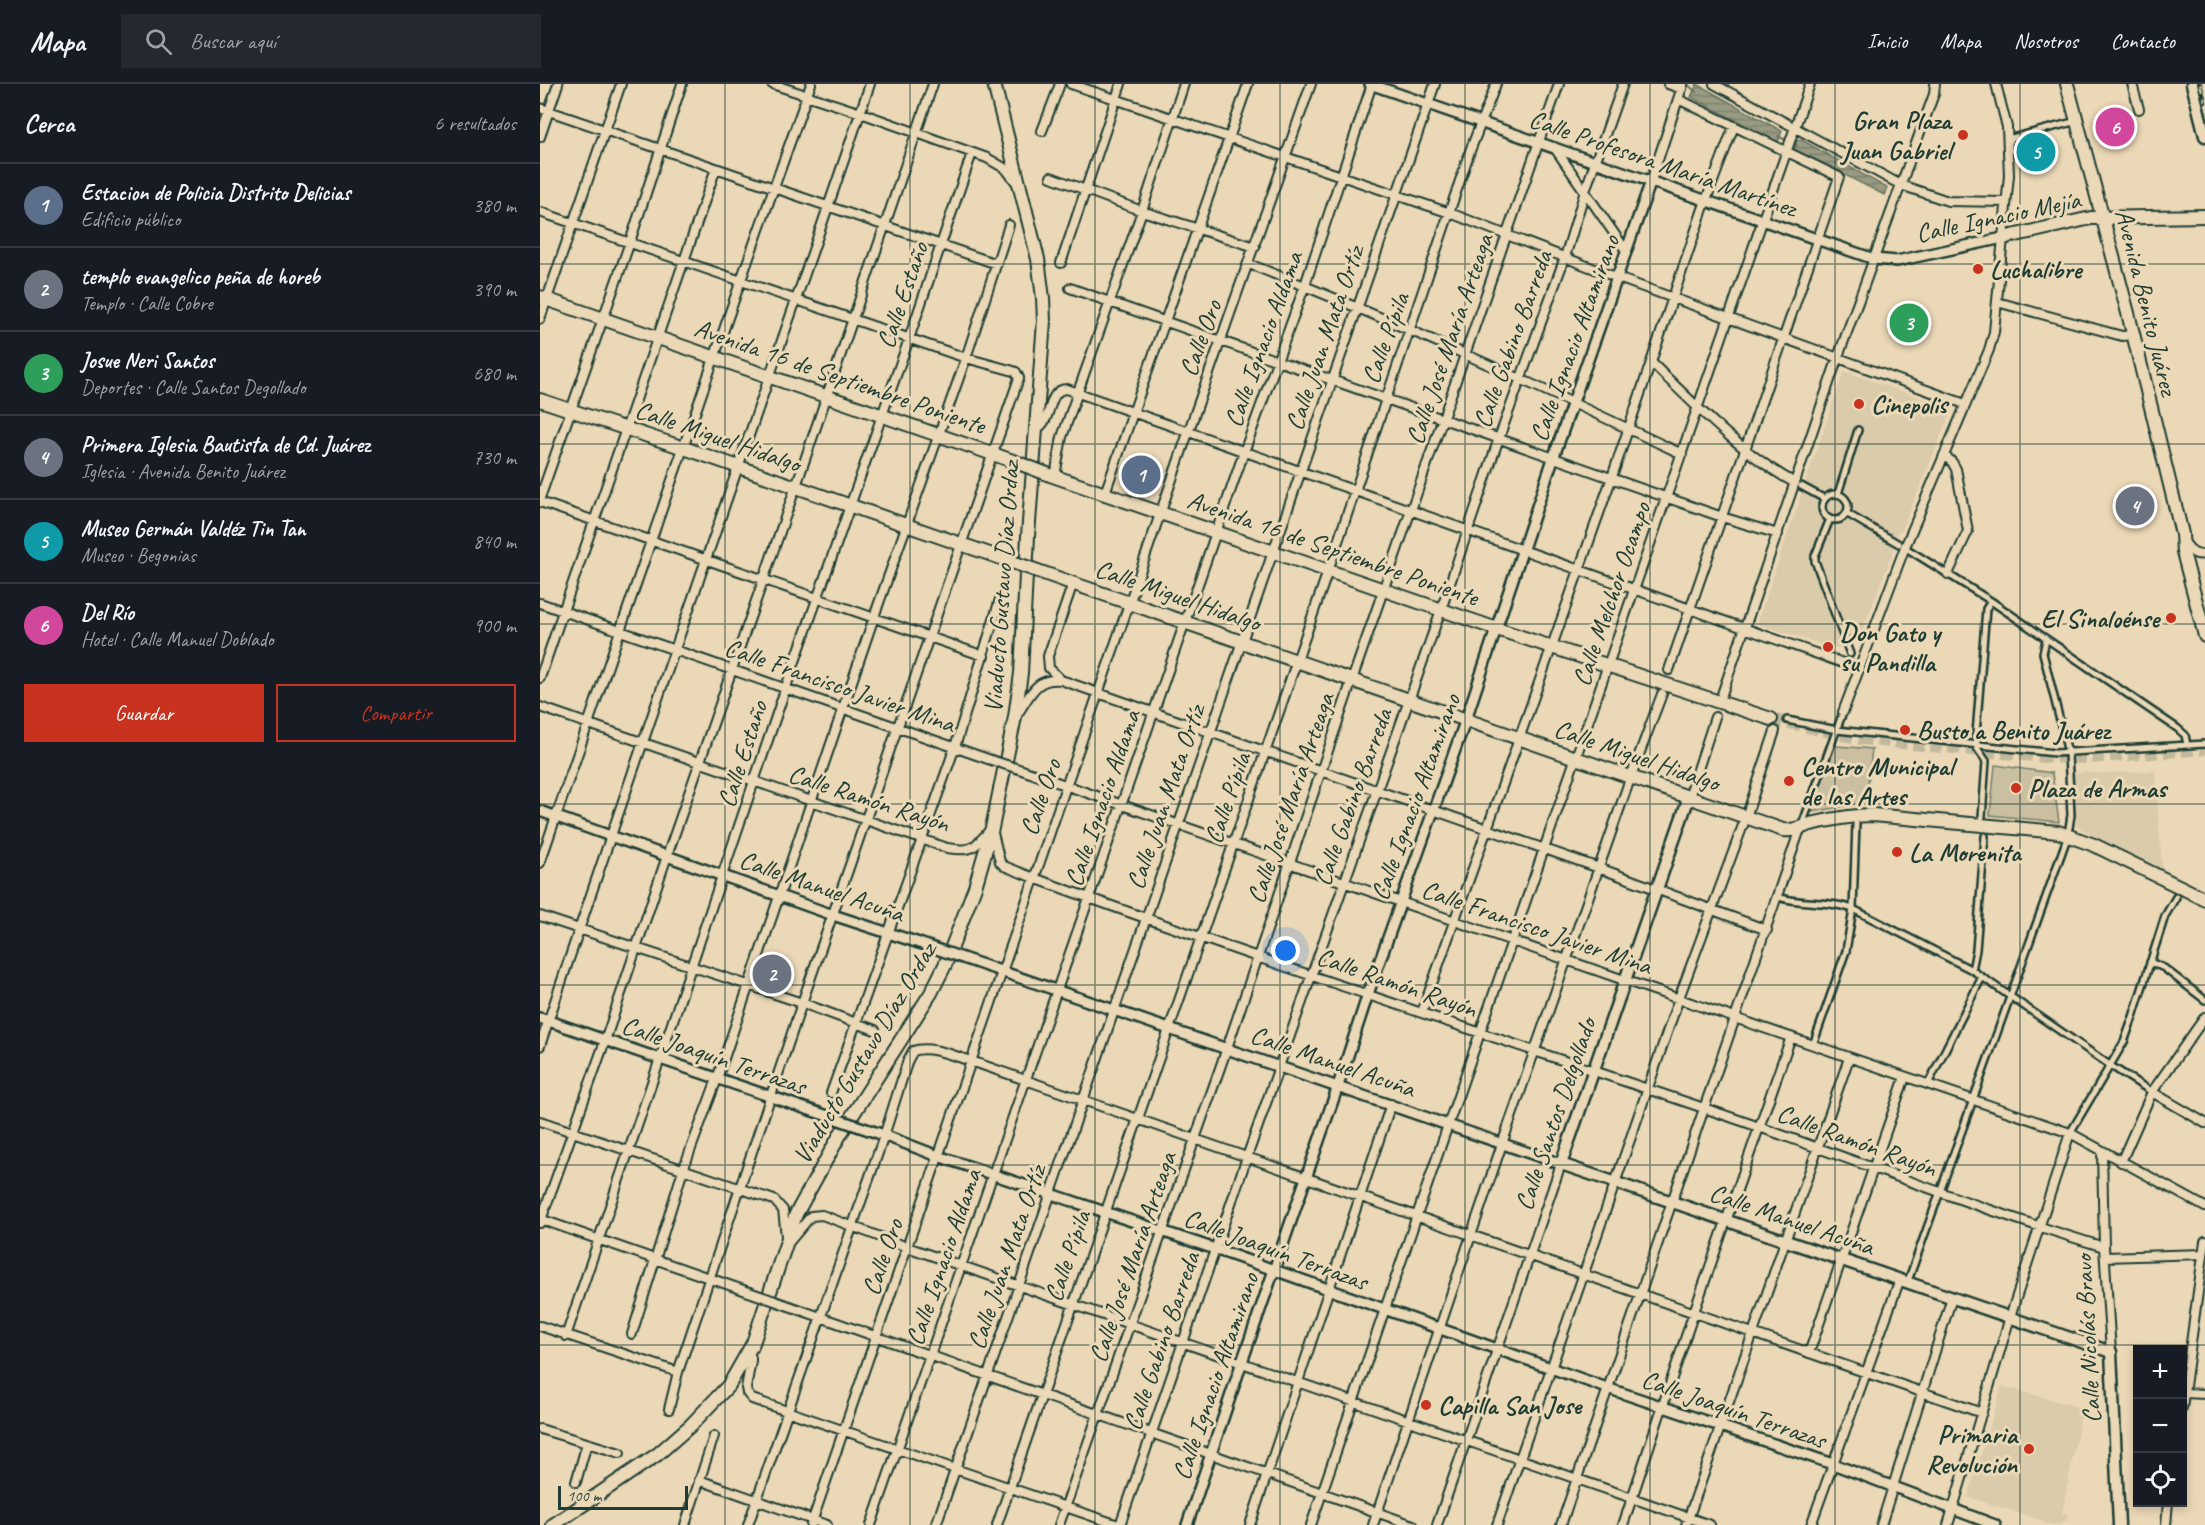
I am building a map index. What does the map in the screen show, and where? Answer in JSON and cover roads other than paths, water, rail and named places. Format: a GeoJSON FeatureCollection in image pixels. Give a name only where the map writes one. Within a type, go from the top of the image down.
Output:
{"type":"FeatureCollection","features":[{"type":"Feature","properties":{"kind":"main road","name":"Viaducto Gustavo Díaz Ordaz"},"geometry":{"type":"LineString","coordinates":[[553,1525],[658,1454],[691,1425],[729,1385],[747,1354],[796,1214],[841,1133],[931,993],[945,965],[975,887],[992,828],[1015,717],[1021,673],[1044,298],[1038,259],[994,84]]}},
{"type":"Feature","properties":{"kind":"main road","name":"Avenida Benito Juárez"},"geometry":{"type":"LineString","coordinates":[[2067,84],[2120,281],[2183,552],[2205,636]]}},
{"type":"Feature","properties":{"kind":"main road"},"geometry":{"type":"LineString","coordinates":[[2192,84],[2205,136]]}},
{"type":"Feature","properties":{"kind":"main road","name":"Calle Ignacio Mejía"},"geometry":{"type":"LineString","coordinates":[[2003,238],[2103,217],[2205,216]]}},
{"type":"Feature","properties":{"kind":"main road","name":"Avenida 16 de Septiembre Poniente"},"geometry":{"type":"LineString","coordinates":[[543,298],[1773,725]]}},
{"type":"Feature","properties":{"kind":"main road","name":"Calle Miguel Hidalgo"},"geometry":{"type":"LineString","coordinates":[[540,400],[962,543],[1783,830],[1800,829]]}},
{"type":"Feature","properties":{"kind":"main road","name":"Calle Santos Delgollado"},"geometry":{"type":"LineString","coordinates":[[1561,1164],[1689,797]]}},
{"type":"Feature","properties":{"kind":"main road"},"geometry":{"type":"LineString","coordinates":[[1800,829],[1813,823],[1873,815],[2058,832],[2094,844],[2205,899]]}},
{"type":"Feature","properties":{"kind":"main road","name":"Calle Manuel Acuña"},"geometry":{"type":"LineString","coordinates":[[1561,1164],[2111,1352]]}},
{"type":"Feature","properties":{"kind":"main road","name":"Calle Nicolás Bravo"},"geometry":{"type":"LineString","coordinates":[[2111,1352],[2119,1525]]}},
{"type":"Feature","properties":{"kind":"street"},"geometry":{"type":"LineString","coordinates":[[540,137],[558,84]]}},
{"type":"Feature","properties":{"kind":"street"},"geometry":{"type":"LineString","coordinates":[[540,319],[543,298],[573,223],[621,84]]}},
{"type":"Feature","properties":{"kind":"street"},"geometry":{"type":"LineString","coordinates":[[682,84],[630,242],[540,500],[984,656]]}},
{"type":"Feature","properties":{"kind":"street"},"geometry":{"type":"LineString","coordinates":[[772,84],[972,153],[1006,169],[1019,184]]}},
{"type":"Feature","properties":{"kind":"street"},"geometry":{"type":"LineString","coordinates":[[540,863],[773,187],[811,84]]}},
{"type":"Feature","properties":{"kind":"street"},"geometry":{"type":"LineString","coordinates":[[540,1046],[544,1020],[580,930],[642,742],[771,376],[870,84]]}},
{"type":"Feature","properties":{"kind":"street"},"geometry":{"type":"LineString","coordinates":[[933,84],[796,486],[666,856],[606,1041],[540,1221],[876,1336],[1413,1525]]}},
{"type":"Feature","properties":{"kind":"street"},"geometry":{"type":"LineString","coordinates":[[1042,131],[1060,84]]}},
{"type":"Feature","properties":{"kind":"street"},"geometry":{"type":"LineString","coordinates":[[1071,84],[1450,213],[1618,278],[1965,404]]}},
{"type":"Feature","properties":{"kind":"street"},"geometry":{"type":"LineString","coordinates":[[1061,263],[1121,84]]}},
{"type":"Feature","properties":{"kind":"street"},"geometry":{"type":"LineString","coordinates":[[1053,476],[1059,448],[1184,84]]}},
{"type":"Feature","properties":{"kind":"street"},"geometry":{"type":"LineString","coordinates":[[1105,492],[1248,84]]}},
{"type":"Feature","properties":{"kind":"street","name":"Calle Oro"},"geometry":{"type":"LineString","coordinates":[[811,1522],[1311,84]]}},
{"type":"Feature","properties":{"kind":"street","name":"Calle Profesora María Martínez"},"geometry":{"type":"LineString","coordinates":[[1372,84],[1874,259]]}},
{"type":"Feature","properties":{"kind":"street","name":"Calle Ignacio Aldama"},"geometry":{"type":"LineString","coordinates":[[871,1525],[1244,452],[1305,285],[1372,84]]}},
{"type":"Feature","properties":{"kind":"street","name":"Calle Juan Mata Ortíz"},"geometry":{"type":"LineString","coordinates":[[936,1525],[1435,84]]}},
{"type":"Feature","properties":{"kind":"street","name":"Calle Pípila"},"geometry":{"type":"LineString","coordinates":[[997,1525],[1496,84]]}},
{"type":"Feature","properties":{"kind":"street","name":"Calle José María Arteaga"},"geometry":{"type":"LineString","coordinates":[[1059,1525],[1227,1048],[1559,84]]}},
{"type":"Feature","properties":{"kind":"street","name":"Calle Gabino Barreda"},"geometry":{"type":"LineString","coordinates":[[1115,1524],[1184,1342],[1279,1065],[1441,610],[1499,438],[1565,257],[1595,161],[1623,84]]}},
{"type":"Feature","properties":{"kind":"street"},"geometry":{"type":"LineString","coordinates":[[1668,84],[1683,86]]}},
{"type":"Feature","properties":{"kind":"street"},"geometry":{"type":"LineString","coordinates":[[1714,84],[1794,130],[1901,185],[1948,201],[2006,202]]}},
{"type":"Feature","properties":{"kind":"street","name":"Calle Melchor Ocampo"},"geometry":{"type":"LineString","coordinates":[[1311,1525],[1810,84]]}},
{"type":"Feature","properties":{"kind":"street"},"geometry":{"type":"LineString","coordinates":[[1722,694],[1778,534],[1798,485],[1838,357],[1934,94],[1935,84]]}},
{"type":"Feature","properties":{"kind":"street"},"geometry":{"type":"LineString","coordinates":[[1561,1525],[1800,829],[1905,547],[1992,342],[2009,176],[2008,139],[1996,84]]}},
{"type":"Feature","properties":{"kind":"street"},"geometry":{"type":"LineString","coordinates":[[2132,84],[2139,109]]}},
{"type":"Feature","properties":{"kind":"street","name":"Calle Ignacio Altamirano"},"geometry":{"type":"LineString","coordinates":[[1187,1525],[1400,901],[1466,719],[1554,456],[1618,278],[1683,86]]}},
{"type":"Feature","properties":{"kind":"street"},"geometry":{"type":"LineString","coordinates":[[1669,670],[1839,177],[1787,149],[1678,99]]}},
{"type":"Feature","properties":{"kind":"street"},"geometry":{"type":"LineString","coordinates":[[540,108],[942,247],[998,264]]}},
{"type":"Feature","properties":{"kind":"street"},"geometry":{"type":"LineString","coordinates":[[2008,139],[2077,122]]}},
{"type":"Feature","properties":{"kind":"street"},"geometry":{"type":"LineString","coordinates":[[1422,1012],[1612,477],[1706,200],[1734,126]]}},
{"type":"Feature","properties":{"kind":"street"},"geometry":{"type":"LineString","coordinates":[[1554,147],[1627,252]]}},
{"type":"Feature","properties":{"kind":"street","name":"Calle Estaño"},"geometry":{"type":"LineString","coordinates":[[566,1336],[786,687],[942,247],[972,153]]}},
{"type":"Feature","properties":{"kind":"street"},"geometry":{"type":"LineString","coordinates":[[540,678],[716,168]]}},
{"type":"Feature","properties":{"kind":"street"},"geometry":{"type":"LineString","coordinates":[[1051,177],[1142,211],[1255,248]]}},
{"type":"Feature","properties":{"kind":"street"},"geometry":{"type":"LineString","coordinates":[[540,212],[909,339],[1010,370],[1019,375],[739,1189],[678,1372],[669,1409]]}},
{"type":"Feature","properties":{"kind":"street"},"geometry":{"type":"LineString","coordinates":[[632,1334],[683,1170],[717,1079],[874,617],[966,358],[1009,225]]}},
{"type":"Feature","properties":{"kind":"street","name":"Calle Ignacio Mejía"},"geometry":{"type":"LineString","coordinates":[[1874,259],[1897,261],[2003,238]]}},
{"type":"Feature","properties":{"kind":"street"},"geometry":{"type":"LineString","coordinates":[[1249,264],[1305,285],[1520,379],[1682,454]]}},
{"type":"Feature","properties":{"kind":"street"},"geometry":{"type":"LineString","coordinates":[[1070,288],[1331,381],[1554,456],[1667,498],[1778,534]]}},
{"type":"Feature","properties":{"kind":"street"},"geometry":{"type":"LineString","coordinates":[[1997,302],[2122,336],[2133,335]]}},
{"type":"Feature","properties":{"kind":"street"},"geometry":{"type":"LineString","coordinates":[[1651,362],[1698,408],[1746,448],[1782,476],[1825,499]]}},
{"type":"Feature","properties":{"kind":"street"},"geometry":{"type":"LineString","coordinates":[[1036,429],[1045,423],[1058,391],[1067,389],[1860,669]]}},
{"type":"Feature","properties":{"kind":"street"},"geometry":{"type":"LineString","coordinates":[[1838,494],[1858,430]]}},
{"type":"Feature","properties":{"kind":"street"},"geometry":{"type":"LineString","coordinates":[[1944,455],[1952,462],[1956,470],[1968,531],[1948,574]]}},
{"type":"Feature","properties":{"kind":"street"},"geometry":{"type":"LineString","coordinates":[[1838,494],[1848,504],[1846,513],[1839,519],[1830,519],[1822,508],[1825,499],[1838,494]]}},
{"type":"Feature","properties":{"kind":"street"},"geometry":{"type":"LineString","coordinates":[[1846,513],[1899,544]]}},
{"type":"Feature","properties":{"kind":"street"},"geometry":{"type":"LineString","coordinates":[[1830,519],[1815,561],[1850,654]]}},
{"type":"Feature","properties":{"kind":"street"},"geometry":{"type":"LineString","coordinates":[[2182,540],[2191,552],[2196,555],[2205,554]]}},
{"type":"Feature","properties":{"kind":"street"},"geometry":{"type":"LineString","coordinates":[[1909,550],[1990,601],[2177,728],[2185,735],[2187,745]]}},
{"type":"Feature","properties":{"kind":"street"},"geometry":{"type":"LineString","coordinates":[[1061,680],[1049,668],[1048,656],[1070,582]]}},
{"type":"Feature","properties":{"kind":"street"},"geometry":{"type":"LineString","coordinates":[[831,1093],[955,747],[1000,599]]}},
{"type":"Feature","properties":{"kind":"street"},"geometry":{"type":"LineString","coordinates":[[1982,817],[1986,761],[1976,744],[1986,609],[1990,601]]}},
{"type":"Feature","properties":{"kind":"street","name":"Calle Francisco Javier Mina"},"geometry":{"type":"LineString","coordinates":[[540,603],[1567,961],[2070,1133],[2205,1207]]}},
{"type":"Feature","properties":{"kind":"street"},"geometry":{"type":"LineString","coordinates":[[2046,640],[2043,652],[2067,753],[2071,815],[2069,828]]}},
{"type":"Feature","properties":{"kind":"street"},"geometry":{"type":"LineString","coordinates":[[1015,717],[1040,683],[1048,679],[1061,680],[1599,868],[1767,930]]}},
{"type":"Feature","properties":{"kind":"street"},"geometry":{"type":"LineString","coordinates":[[1373,1525],[1502,1144],[1662,694]]}},
{"type":"Feature","properties":{"kind":"street","name":"Calle Ramón Rayón"},"geometry":{"type":"LineString","coordinates":[[540,707],[947,848],[966,850],[975,848],[992,828]]}},
{"type":"Feature","properties":{"kind":"street","name":"Calle Santos Delgollado"},"geometry":{"type":"LineString","coordinates":[[1689,797],[1715,717]]}},
{"type":"Feature","properties":{"kind":"street"},"geometry":{"type":"LineString","coordinates":[[1787,720],[1837,730],[2067,753],[2205,744]]}},
{"type":"Feature","properties":{"kind":"street"},"geometry":{"type":"LineString","coordinates":[[1497,1525],[1679,998],[1746,817],[1773,725]]}},
{"type":"Feature","properties":{"kind":"street","name":"Calle Manuel Acuña"},"geometry":{"type":"LineString","coordinates":[[540,811],[833,915],[1114,1008],[1561,1164]]}},
{"type":"Feature","properties":{"kind":"street"},"geometry":{"type":"LineString","coordinates":[[1813,1045],[1846,951],[1853,909],[1856,824]]}},
{"type":"Feature","properties":{"kind":"street","name":"Calle Ramón Rayón"},"geometry":{"type":"LineString","coordinates":[[992,828],[1000,862],[1004,866],[1034,878],[1257,957],[1536,1050],[1874,1167],[2039,1227],[2104,1247]]}},
{"type":"Feature","properties":{"kind":"street"},"geometry":{"type":"LineString","coordinates":[[1972,970],[1976,950],[1985,836]]}},
{"type":"Feature","properties":{"kind":"street"},"geometry":{"type":"LineString","coordinates":[[1811,1525],[1867,1373],[1941,1193],[1972,1099],[2066,841]]}},
{"type":"Feature","properties":{"kind":"street"},"geometry":{"type":"LineString","coordinates":[[1778,897],[1790,901],[1836,905],[1853,909],[1972,970],[2111,1066],[2205,1123]]}},
{"type":"Feature","properties":{"kind":"street"},"geometry":{"type":"LineString","coordinates":[[1948,1525],[2010,1317],[2070,1133],[2111,1066],[2133,1017],[2164,916],[2176,897]]}},
{"type":"Feature","properties":{"kind":"street"},"geometry":{"type":"LineString","coordinates":[[540,916],[802,1003],[875,1030]]}},
{"type":"Feature","properties":{"kind":"street"},"geometry":{"type":"LineString","coordinates":[[2150,962],[2164,968],[2205,1000]]}},
{"type":"Feature","properties":{"kind":"street"},"geometry":{"type":"LineString","coordinates":[[1928,1084],[1982,977]]}},
{"type":"Feature","properties":{"kind":"street"},"geometry":{"type":"LineString","coordinates":[[2121,1162],[2152,1092],[2205,1017]]}},
{"type":"Feature","properties":{"kind":"street","name":"Calle Joaquín Terrazas"},"geometry":{"type":"LineString","coordinates":[[544,1020],[938,1156],[1050,1192],[1607,1388],[1833,1464],[1995,1525]]}},
{"type":"Feature","properties":{"kind":"street"},"geometry":{"type":"LineString","coordinates":[[1623,1525],[1694,1312],[1791,1037]]}},
{"type":"Feature","properties":{"kind":"street"},"geometry":{"type":"LineString","coordinates":[[748,1525],[786,1410],[852,1226],[881,1135],[910,1054],[918,1050],[943,1053],[971,1061],[1982,1413]]}},
{"type":"Feature","properties":{"kind":"street"},"geometry":{"type":"LineString","coordinates":[[1687,1521],[1849,1058]]}},
{"type":"Feature","properties":{"kind":"street"},"geometry":{"type":"LineString","coordinates":[[1809,1353],[1905,1077]]}},
{"type":"Feature","properties":{"kind":"street"},"geometry":{"type":"LineString","coordinates":[[1250,1525],[1391,1104]]}},
{"type":"Feature","properties":{"kind":"street"},"geometry":{"type":"LineString","coordinates":[[540,1121],[774,1200],[783,1210],[787,1244]]}},
{"type":"Feature","properties":{"kind":"street","name":"Calle Nicolás Bravo"},"geometry":{"type":"LineString","coordinates":[[2102,1151],[2104,1247],[2111,1352]]}},
{"type":"Feature","properties":{"kind":"street","name":"Calle Santos Delgollado"},"geometry":{"type":"LineString","coordinates":[[1437,1525],[1561,1164]]}},
{"type":"Feature","properties":{"kind":"street"},"geometry":{"type":"LineString","coordinates":[[787,1244],[808,1219],[818,1214],[1017,1286],[1633,1497],[1687,1521],[1710,1525]]}},
{"type":"Feature","properties":{"kind":"street"},"geometry":{"type":"LineString","coordinates":[[2187,1378],[2205,1241]]}},
{"type":"Feature","properties":{"kind":"street"},"geometry":{"type":"LineString","coordinates":[[2105,1257],[2203,1254]]}},
{"type":"Feature","properties":{"kind":"street"},"geometry":{"type":"LineString","coordinates":[[1881,1525],[1952,1297]]}},
{"type":"Feature","properties":{"kind":"street"},"geometry":{"type":"LineString","coordinates":[[540,1326],[678,1372]]}},
{"type":"Feature","properties":{"kind":"street"},"geometry":{"type":"LineString","coordinates":[[747,1354],[751,1357],[751,1361],[746,1388],[752,1399],[1115,1524]]}},
{"type":"Feature","properties":{"kind":"street"},"geometry":{"type":"LineString","coordinates":[[2187,1393],[2205,1394]]}},
{"type":"Feature","properties":{"kind":"street"},"geometry":{"type":"LineString","coordinates":[[540,1429],[620,1453]]}},
{"type":"Feature","properties":{"kind":"street"},"geometry":{"type":"LineString","coordinates":[[685,1525],[714,1436]]}},
{"type":"Feature","properties":{"kind":"street"},"geometry":{"type":"LineString","coordinates":[[576,1482],[587,1443]]}},
{"type":"Feature","properties":{"kind":"street"},"geometry":{"type":"LineString","coordinates":[[699,1480],[811,1522],[827,1525]]}},
{"type":"Feature","properties":{"kind":"street"},"geometry":{"type":"LineString","coordinates":[[2166,1525],[2168,1507]]}},
{"type":"Feature","properties":{"kind":"waterway"},"geometry":{"type":"LineString","coordinates":[[1687,84],[1696,92]]}},
{"type":"Feature","properties":{"kind":"waterway"},"geometry":{"type":"LineString","coordinates":[[1778,136],[1797,146]]}},
{"type":"Feature","properties":{"kind":"tunnel"},"geometry":{"type":"LineString","coordinates":[[1771,719],[1861,739],[2045,757],[2088,758],[2205,749]]}},
{"type":"Feature","properties":{"kind":"railway"},"geometry":{"type":"LineString","coordinates":[[2200,84],[2205,102]]}},
{"type":"Feature","properties":{"kind":"place","name":"Del Río"},"geometry":{"type":"Point","coordinates":[2115,127]}},
{"type":"Feature","properties":{"kind":"place","name":"Gran Plaza Juan Gabriel"},"geometry":{"type":"Point","coordinates":[1963,135]}},
{"type":"Feature","properties":{"kind":"place","name":"Museo Germán Valdéz Tin Tan"},"geometry":{"type":"Point","coordinates":[2036,152]}},
{"type":"Feature","properties":{"kind":"place","name":"Luchalibre"},"geometry":{"type":"Point","coordinates":[1978,269]}},
{"type":"Feature","properties":{"kind":"place","name":"Josue Neri Santos"},"geometry":{"type":"Point","coordinates":[1909,323]}},
{"type":"Feature","properties":{"kind":"place","name":"Cinepolis"},"geometry":{"type":"Point","coordinates":[1859,404]}},
{"type":"Feature","properties":{"kind":"place","name":"Estacion de Policia Distrito Delicias"},"geometry":{"type":"Point","coordinates":[1141,475]}},
{"type":"Feature","properties":{"kind":"place","name":"Primera Iglesia Bautista de Cd. Juárez"},"geometry":{"type":"Point","coordinates":[2135,506]}},
{"type":"Feature","properties":{"kind":"place","name":"El Sinaloénse"},"geometry":{"type":"Point","coordinates":[2171,618]}},
{"type":"Feature","properties":{"kind":"place","name":"Don Gato y su Pandilla"},"geometry":{"type":"Point","coordinates":[1828,647]}},
{"type":"Feature","properties":{"kind":"place","name":"Busto a Benito Juárez"},"geometry":{"type":"Point","coordinates":[1905,730]}},
{"type":"Feature","properties":{"kind":"place","name":"Centro Municipal de las Artes"},"geometry":{"type":"Point","coordinates":[1789,781]}},
{"type":"Feature","properties":{"kind":"place","name":"Plaza de Armas"},"geometry":{"type":"Point","coordinates":[2016,788]}},
{"type":"Feature","properties":{"kind":"place","name":"La Morenita"},"geometry":{"type":"Point","coordinates":[1897,852]}},
{"type":"Feature","properties":{"kind":"place","name":"templo evangelico peña de horeb"},"geometry":{"type":"Point","coordinates":[772,974]}},
{"type":"Feature","properties":{"kind":"place","name":"Capilla San Jose"},"geometry":{"type":"Point","coordinates":[1426,1405]}},
{"type":"Feature","properties":{"kind":"place","name":"Primaria Revolución"},"geometry":{"type":"Point","coordinates":[2029,1449]}}]}
